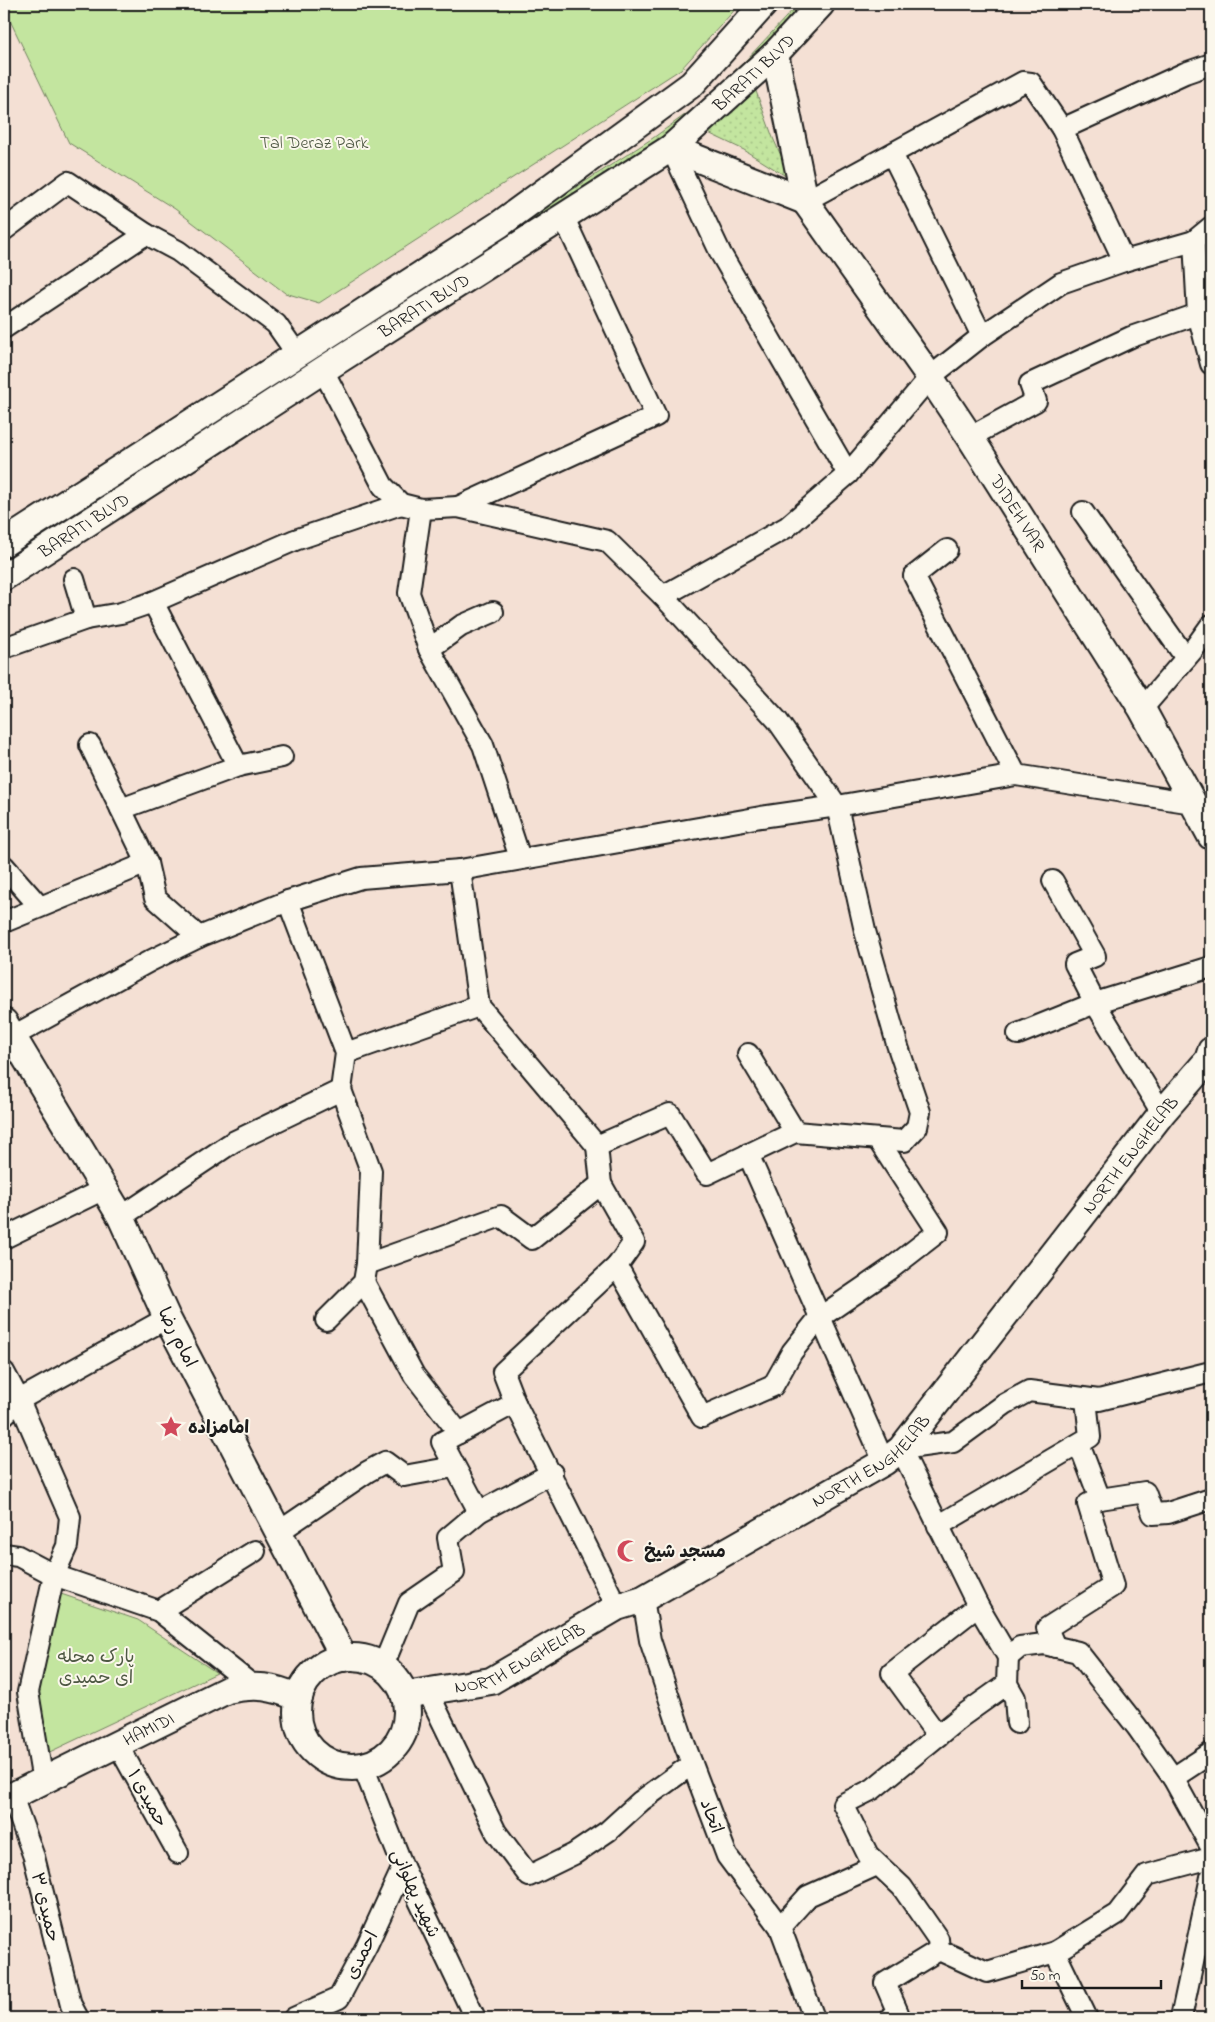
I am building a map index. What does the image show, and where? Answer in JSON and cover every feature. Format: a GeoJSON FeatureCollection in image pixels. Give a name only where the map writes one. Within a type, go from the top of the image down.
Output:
{"type":"FeatureCollection","features":[{"type":"Feature","properties":{"kind":"main road","name":"BARATI BLVD"},"geometry":{"type":"LineString","coordinates":[[4,544],[500,224],[692,84],[764,4]]}},
{"type":"Feature","properties":{"kind":"main road","name":"BARATI BLVD"},"geometry":{"type":"LineString","coordinates":[[4,577],[323,370],[671,148],[775,54],[821,4]]}},
{"type":"Feature","properties":{"kind":"main road"},"geometry":{"type":"LineString","coordinates":[[775,54],[806,201]]}},
{"type":"Feature","properties":{"kind":"main road"},"geometry":{"type":"LineString","coordinates":[[671,148],[806,201]]}},
{"type":"Feature","properties":{"kind":"main road","name":"DIDEH VAR"},"geometry":{"type":"LineString","coordinates":[[806,201],[930,376],[970,437],[1142,709],[1211,836]]}},
{"type":"Feature","properties":{"kind":"main road","name":"امام رضا"},"geometry":{"type":"LineString","coordinates":[[6,1034],[121,1216],[167,1318],[280,1531],[344,1658]]}},
{"type":"Feature","properties":{"kind":"main road","name":"NORTH ENGHELAB"},"geometry":{"type":"LineString","coordinates":[[416,1694],[491,1681],[617,1607],[643,1599],[892,1456],[1162,1113],[1210,1060]]}},
{"type":"Feature","properties":{"kind":"main road"},"geometry":{"type":"LineString","coordinates":[[344,1658],[360,1658],[383,1666],[399,1683],[416,1694],[401,1739],[390,1753],[375,1763],[363,1766],[338,1766],[321,1758],[308,1745],[300,1729],[297,1710],[303,1686],[318,1670],[331,1661],[344,1658]]}},
{"type":"Feature","properties":{"kind":"main road","name":"HAMIDI"},"geometry":{"type":"LineString","coordinates":[[8,1798],[227,1690],[252,1685],[280,1689],[299,1698]]}},
{"type":"Feature","properties":{"kind":"street"},"geometry":{"type":"LineString","coordinates":[[1062,130],[1185,73],[1211,64]]}},
{"type":"Feature","properties":{"kind":"street"},"geometry":{"type":"LineString","coordinates":[[806,201],[1023,82],[1031,83],[1037,89],[1062,130],[1124,261]]}},
{"type":"Feature","properties":{"kind":"street"},"geometry":{"type":"LineString","coordinates":[[671,148],[720,254],[848,474]]}},
{"type":"Feature","properties":{"kind":"street"},"geometry":{"type":"LineString","coordinates":[[892,154],[982,336]]}},
{"type":"Feature","properties":{"kind":"street"},"geometry":{"type":"LineString","coordinates":[[4,230],[68,182],[146,234],[178,251],[276,324],[297,354]]}},
{"type":"Feature","properties":{"kind":"street"},"geometry":{"type":"LineString","coordinates":[[458,508],[656,416],[564,218]]}},
{"type":"Feature","properties":{"kind":"street"},"geometry":{"type":"LineString","coordinates":[[663,596],[787,527],[848,474],[930,376],[982,336],[1061,283],[1124,261],[1194,241],[1211,227]]}},
{"type":"Feature","properties":{"kind":"street"},"geometry":{"type":"LineString","coordinates":[[4,328],[146,234]]}},
{"type":"Feature","properties":{"kind":"street"},"geometry":{"type":"LineString","coordinates":[[1194,241],[1198,314],[1211,364]]}},
{"type":"Feature","properties":{"kind":"street"},"geometry":{"type":"LineString","coordinates":[[970,437],[1036,401],[1030,384],[1131,337],[1198,314]]}},
{"type":"Feature","properties":{"kind":"street"},"geometry":{"type":"LineString","coordinates":[[323,370],[383,486],[401,504],[421,509],[458,508],[607,541],[663,596],[777,720],[837,806],[866,931],[897,1044],[920,1112],[917,1128],[904,1141],[795,1132],[707,1174],[670,1114],[597,1146]]}},
{"type":"Feature","properties":{"kind":"street"},"geometry":{"type":"LineString","coordinates":[[4,648],[86,619],[121,613],[153,602],[295,540],[401,504]]}},
{"type":"Feature","properties":{"kind":"street"},"geometry":{"type":"LineString","coordinates":[[421,509],[409,593],[429,648],[483,745],[520,858]]}},
{"type":"Feature","properties":{"kind":"street"},"geometry":{"type":"LineString","coordinates":[[1083,512],[1186,658]]}},
{"type":"Feature","properties":{"kind":"street"},"geometry":{"type":"LineString","coordinates":[[947,550],[914,576],[1016,775]]}},
{"type":"Feature","properties":{"kind":"street"},"geometry":{"type":"LineString","coordinates":[[74,579],[86,619]]}},
{"type":"Feature","properties":{"kind":"street"},"geometry":{"type":"LineString","coordinates":[[153,602],[238,766]]}},
{"type":"Feature","properties":{"kind":"street"},"geometry":{"type":"LineString","coordinates":[[429,648],[461,626],[493,612]]}},
{"type":"Feature","properties":{"kind":"street"},"geometry":{"type":"LineString","coordinates":[[1142,709],[1186,658],[1211,624]]}},
{"type":"Feature","properties":{"kind":"street"},"geometry":{"type":"LineString","coordinates":[[90,745],[147,863],[155,898],[199,937]]}},
{"type":"Feature","properties":{"kind":"street"},"geometry":{"type":"LineString","coordinates":[[121,809],[238,766],[282,757]]}},
{"type":"Feature","properties":{"kind":"street"},"geometry":{"type":"LineString","coordinates":[[6,1034],[199,937],[288,901],[361,878],[460,870],[520,858],[1016,775],[1193,803]]}},
{"type":"Feature","properties":{"kind":"street"},"geometry":{"type":"LineString","coordinates":[[4,922],[147,863]]}},
{"type":"Feature","properties":{"kind":"street"},"geometry":{"type":"LineString","coordinates":[[4,866],[39,906]]}},
{"type":"Feature","properties":{"kind":"street"},"geometry":{"type":"LineString","coordinates":[[460,870],[479,1006],[597,1146],[601,1184],[634,1242],[617,1266],[503,1372],[515,1403],[552,1473],[617,1607]]}},
{"type":"Feature","properties":{"kind":"street"},"geometry":{"type":"LineString","coordinates":[[1053,881],[1095,956],[1075,964],[1095,1003],[1162,1113]]}},
{"type":"Feature","properties":{"kind":"street"},"geometry":{"type":"LineString","coordinates":[[288,901],[346,1053],[341,1090],[371,1172],[366,1273],[414,1375],[459,1433]]}},
{"type":"Feature","properties":{"kind":"street"},"geometry":{"type":"LineString","coordinates":[[1018,1034],[1095,1003],[1211,967]]}},
{"type":"Feature","properties":{"kind":"street"},"geometry":{"type":"LineString","coordinates":[[346,1053],[479,1006]]}},
{"type":"Feature","properties":{"kind":"street"},"geometry":{"type":"LineString","coordinates":[[748,1054],[795,1132]]}},
{"type":"Feature","properties":{"kind":"street"},"geometry":{"type":"LineString","coordinates":[[121,1216],[233,1142],[341,1090]]}},
{"type":"Feature","properties":{"kind":"street"},"geometry":{"type":"LineString","coordinates":[[617,1266],[702,1417],[773,1386],[792,1352],[819,1318],[889,1270],[938,1232],[878,1140]]}},
{"type":"Feature","properties":{"kind":"street"},"geometry":{"type":"LineString","coordinates":[[748,1154],[819,1318],[892,1456],[938,1526],[978,1606],[1008,1657],[1007,1684],[1015,1698],[1017,1723]]}},
{"type":"Feature","properties":{"kind":"street"},"geometry":{"type":"LineString","coordinates":[[326,1320],[366,1273],[501,1216],[532,1239],[601,1184]]}},
{"type":"Feature","properties":{"kind":"street"},"geometry":{"type":"LineString","coordinates":[[4,1238],[104,1189]]}},
{"type":"Feature","properties":{"kind":"street"},"geometry":{"type":"LineString","coordinates":[[4,1415],[11,1403],[167,1318]]}},
{"type":"Feature","properties":{"kind":"street"},"geometry":{"type":"LineString","coordinates":[[4,1372],[11,1403],[70,1517],[66,1546],[54,1575],[28,1692],[43,1782]]}},
{"type":"Feature","properties":{"kind":"street"},"geometry":{"type":"LineString","coordinates":[[892,1456],[953,1442],[1005,1404],[1029,1391],[1099,1400],[1211,1372]]}},
{"type":"Feature","properties":{"kind":"street"},"geometry":{"type":"LineString","coordinates":[[938,1526],[1090,1437],[1086,1398]]}},
{"type":"Feature","properties":{"kind":"street"},"geometry":{"type":"LineString","coordinates":[[478,1512],[442,1442],[515,1403]]}},
{"type":"Feature","properties":{"kind":"street"},"geometry":{"type":"LineString","coordinates":[[1079,1444],[1100,1499]]}},
{"type":"Feature","properties":{"kind":"street"},"geometry":{"type":"LineString","coordinates":[[280,1531],[367,1472],[386,1462],[404,1476],[454,1467]]}},
{"type":"Feature","properties":{"kind":"street"},"geometry":{"type":"LineString","coordinates":[[383,1666],[409,1603],[454,1572],[448,1538],[478,1512],[552,1473]]}},
{"type":"Feature","properties":{"kind":"street"},"geometry":{"type":"LineString","coordinates":[[1055,1647],[1048,1628],[1113,1586],[1088,1504],[1100,1499],[1145,1492],[1153,1514],[1168,1513],[1211,1499]]}},
{"type":"Feature","properties":{"kind":"street"},"geometry":{"type":"LineString","coordinates":[[159,1611],[255,1551]]}},
{"type":"Feature","properties":{"kind":"street"},"geometry":{"type":"LineString","coordinates":[[4,1554],[18,1556],[54,1575],[130,1599],[159,1611],[252,1685]]}},
{"type":"Feature","properties":{"kind":"street","name":"اتحاد"},"geometry":{"type":"LineString","coordinates":[[643,1599],[650,1640],[692,1764],[727,1856],[780,1928],[814,2018]]}},
{"type":"Feature","properties":{"kind":"street"},"geometry":{"type":"LineString","coordinates":[[938,1736],[892,1673],[978,1606]]}},
{"type":"Feature","properties":{"kind":"street"},"geometry":{"type":"LineString","coordinates":[[1008,1657],[1020,1647],[1044,1644],[1078,1652],[1137,1727],[1173,1778],[1211,1847]]}},
{"type":"Feature","properties":{"kind":"street"},"geometry":{"type":"LineString","coordinates":[[939,1950],[938,1939],[902,1887],[868,1855],[843,1804],[874,1789],[938,1736],[1007,1684]]}},
{"type":"Feature","properties":{"kind":"street"},"geometry":{"type":"LineString","coordinates":[[416,1694],[496,1832],[529,1876],[574,1854],[608,1832],[641,1801],[692,1764]]}},
{"type":"Feature","properties":{"kind":"street","name":"حمیدی ۱"},"geometry":{"type":"LineString","coordinates":[[117,1743],[178,1852]]}},
{"type":"Feature","properties":{"kind":"street"},"geometry":{"type":"LineString","coordinates":[[1173,1778],[1211,1753]]}},
{"type":"Feature","properties":{"kind":"street","name":"شهید پهلوانی"},"geometry":{"type":"LineString","coordinates":[[363,1766],[403,1867],[475,2018]]}},
{"type":"Feature","properties":{"kind":"street","name":"حمیدی ۳"},"geometry":{"type":"LineString","coordinates":[[8,1798],[34,1857],[71,2005],[78,2018]]}},
{"type":"Feature","properties":{"kind":"street"},"geometry":{"type":"LineString","coordinates":[[939,1950],[987,1972],[1055,1952],[1117,1914],[1147,1875],[1211,1858]]}},
{"type":"Feature","properties":{"kind":"street"},"geometry":{"type":"LineString","coordinates":[[780,1928],[808,1896],[877,1865]]}},
{"type":"Feature","properties":{"kind":"street","name":"احمدی"},"geometry":{"type":"LineString","coordinates":[[294,2018],[339,1998],[367,1945],[403,1867]]}},
{"type":"Feature","properties":{"kind":"street"},"geometry":{"type":"LineString","coordinates":[[1181,2018],[1211,1877]]}},
{"type":"Feature","properties":{"kind":"street"},"geometry":{"type":"LineString","coordinates":[[892,2018],[898,2013],[886,1983],[939,1950]]}},
{"type":"Feature","properties":{"kind":"street"},"geometry":{"type":"LineString","coordinates":[[1055,1952],[1087,2018]]}},
{"type":"Feature","properties":{"kind":"green space","name":"Tal Deraz Park"},"geometry":{"type":"Polygon","coordinates":[[[4,4],[740,4],[681,69],[319,303],[285,293],[175,209],[69,143],[4,8],[4,4]]]}},
{"type":"Feature","properties":{"kind":"green space"},"geometry":{"type":"Polygon","coordinates":[[[798,4],[817,4],[701,113],[4,566],[4,555],[653,138],[704,101],[748,58],[798,4]]]}},
{"type":"Feature","properties":{"kind":"green space"},"geometry":{"type":"Polygon","coordinates":[[[753,83],[773,138],[792,180],[744,150],[702,130],[753,83]]]}},
{"type":"Feature","properties":{"kind":"green space","name":"پارک محله ای حمیدی"},"geometry":{"type":"Polygon","coordinates":[[[55,1592],[138,1620],[217,1673],[39,1757],[33,1705],[55,1592]]]}},
{"type":"Feature","properties":{"kind":"place","name":"امامزاده"},"geometry":{"type":"Point","coordinates":[171,1427]}},
{"type":"Feature","properties":{"kind":"place","name":"مسجد شیخ"},"geometry":{"type":"Point","coordinates":[628,1551]}}]}
